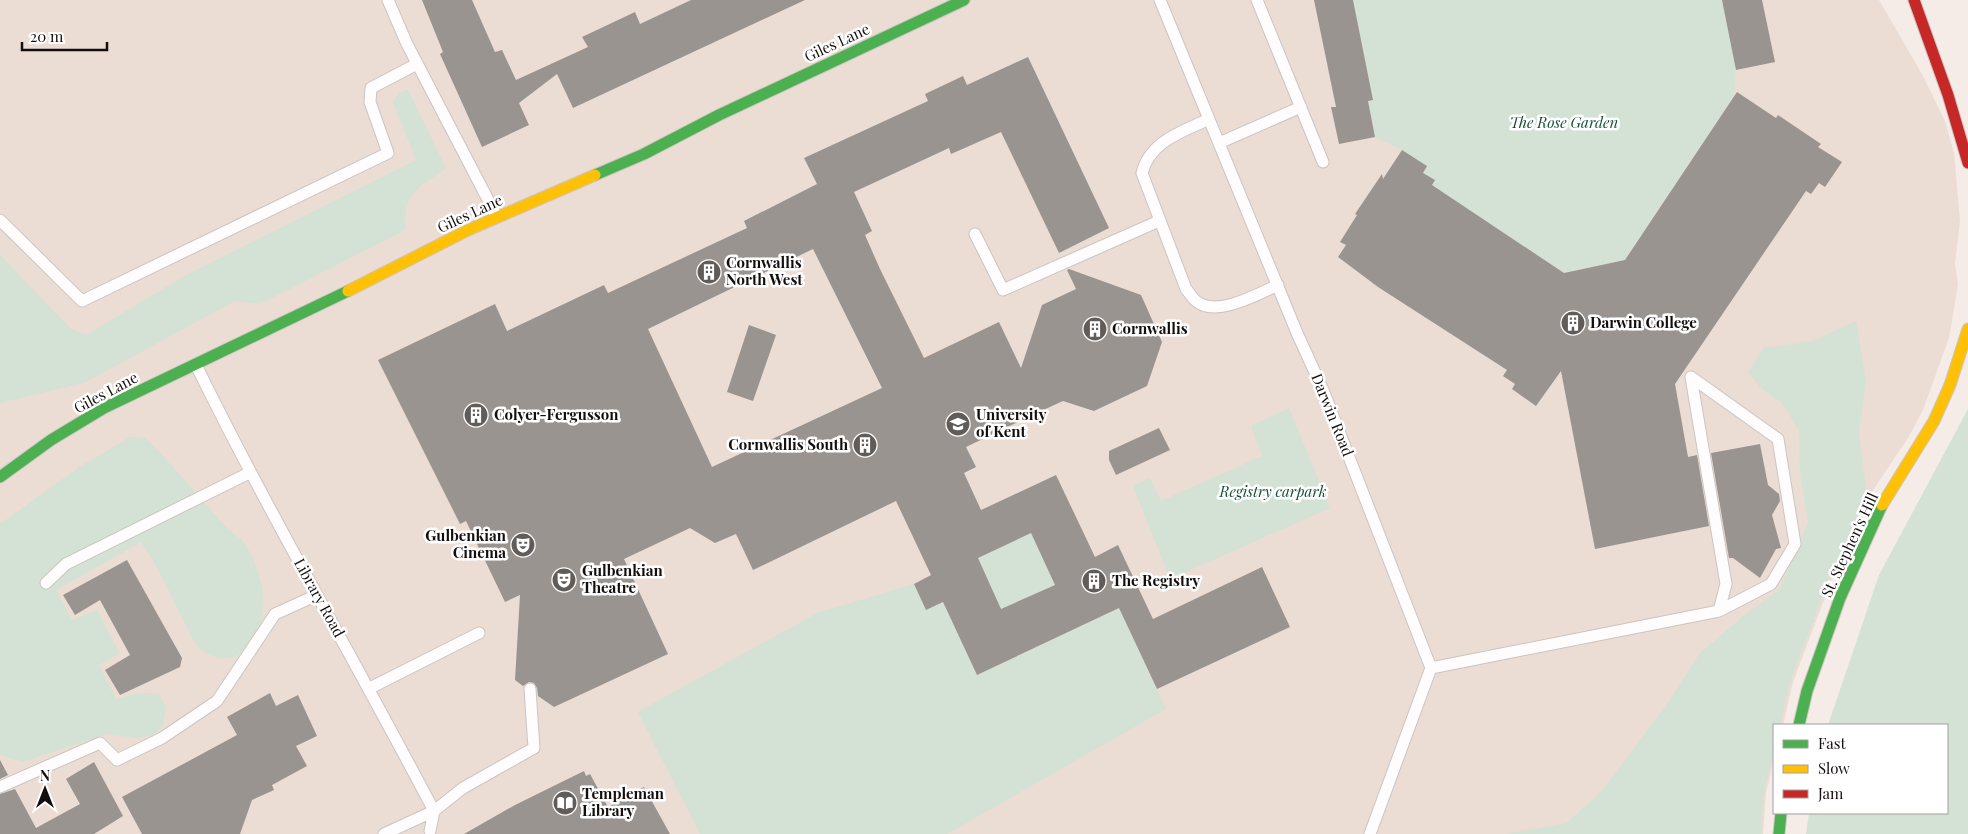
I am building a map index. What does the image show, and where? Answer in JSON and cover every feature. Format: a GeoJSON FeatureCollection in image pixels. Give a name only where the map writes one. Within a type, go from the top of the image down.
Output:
{"type":"FeatureCollection","features":[{"type":"Feature","properties":{"kind":"street","name":"Giles Lane"},"geometry":{"type":"LineString","coordinates":[[0,476],[51,440],[104,408],[196,365],[497,217],[644,154],[728,111],[964,0]]}},
{"type":"Feature","properties":{"kind":"street"},"geometry":{"type":"LineString","coordinates":[[1914,0],[1948,95],[1968,163]]}},
{"type":"Feature","properties":{"kind":"street","name":"St. Stephen's Hill"},"geometry":{"type":"LineString","coordinates":[[1799,724],[1807,691],[1840,598],[1880,510],[1934,421],[1950,385],[1968,329]]}},
{"type":"Feature","properties":{"kind":"street"},"geometry":{"type":"LineString","coordinates":[[1779,834],[1781,814]]}},
{"type":"Feature","properties":{"kind":"lane"},"geometry":{"type":"LineString","coordinates":[[388,0],[417,64],[497,217]]}},
{"type":"Feature","properties":{"kind":"lane","name":"Darwin Road"},"geometry":{"type":"LineString","coordinates":[[1160,0],[1323,390],[1431,668]]}},
{"type":"Feature","properties":{"kind":"lane"},"geometry":{"type":"LineString","coordinates":[[1257,0],[1322,162]]}},
{"type":"Feature","properties":{"kind":"lane"},"geometry":{"type":"LineString","coordinates":[[0,220],[82,301],[388,153],[370,102],[372,88],[417,64]]}},
{"type":"Feature","properties":{"kind":"lane"},"geometry":{"type":"LineString","coordinates":[[1219,143],[1301,107]]}},
{"type":"Feature","properties":{"kind":"lane"},"geometry":{"type":"LineString","coordinates":[[1209,119],[1163,142],[1149,155],[1142,173],[1143,181],[1186,289],[1196,302],[1210,307],[1226,306],[1278,285]]}},
{"type":"Feature","properties":{"kind":"lane"},"geometry":{"type":"LineString","coordinates":[[975,234],[1003,290],[1159,221]]}},
{"type":"Feature","properties":{"kind":"lane","name":"Library Road"},"geometry":{"type":"LineString","coordinates":[[196,365],[249,473],[370,688],[434,811]]}},
{"type":"Feature","properties":{"kind":"lane"},"geometry":{"type":"LineString","coordinates":[[1370,834],[1431,668],[1719,611],[1770,584],[1794,544],[1778,439],[1691,377],[1726,584],[1719,611]]}},
{"type":"Feature","properties":{"kind":"lane"},"geometry":{"type":"LineString","coordinates":[[46,583],[66,564],[249,473]]}},
{"type":"Feature","properties":{"kind":"lane"},"geometry":{"type":"LineString","coordinates":[[0,787],[100,743],[117,760],[162,738],[217,701],[275,614],[317,595]]}},
{"type":"Feature","properties":{"kind":"lane"},"geometry":{"type":"LineString","coordinates":[[370,688],[479,633]]}},
{"type":"Feature","properties":{"kind":"lane"},"geometry":{"type":"LineString","coordinates":[[384,834],[434,811],[463,788],[534,748],[530,689]]}},
{"type":"Feature","properties":{"kind":"lane"},"geometry":{"type":"LineString","coordinates":[[430,831],[434,811]]}},
{"type":"Feature","properties":{"kind":"shaded area","name":"University of Kent"},"geometry":{"type":"Polygon","coordinates":[[[0,0],[1879,0],[1922,74],[1945,121],[1954,153],[1960,221],[1955,264],[1958,284],[1949,338],[1923,410],[1908,438],[1869,496],[1832,579],[1793,682],[1783,724],[1773,724],[1773,764],[1766,793],[1763,834],[0,834],[0,0]]]}},
{"type":"Feature","properties":{"kind":"green space","name":"The Rose Garden"},"geometry":{"type":"Polygon","coordinates":[[[1353,0],[1722,0],[1733,47],[1735,82],[1734,94],[1724,120],[1720,118],[1712,129],[1725,138],[1705,140],[1698,151],[1696,163],[1691,160],[1684,171],[1697,180],[1689,190],[1676,182],[1670,193],[1673,195],[1667,205],[1663,202],[1655,214],[1668,223],[1661,233],[1648,225],[1627,256],[1639,265],[1637,280],[1611,263],[1576,270],[1558,296],[1559,269],[1548,262],[1544,265],[1536,260],[1538,255],[1528,249],[1519,262],[1508,254],[1516,241],[1506,234],[1503,238],[1494,232],[1496,227],[1485,220],[1476,232],[1474,213],[1463,206],[1452,204],[1454,199],[1443,192],[1434,205],[1423,173],[1426,166],[1402,150],[1375,137],[1368,101],[1373,100],[1353,0]]]}},
{"type":"Feature","properties":{"kind":"green space"},"geometry":{"type":"Polygon","coordinates":[[[408,90],[446,168],[414,192],[407,207],[405,230],[260,304],[235,301],[84,383],[0,403],[0,255],[71,329],[86,335],[188,274],[416,160],[393,102],[398,93],[408,90]]]}},
{"type":"Feature","properties":{"kind":"green space"},"geometry":{"type":"Polygon","coordinates":[[[1856,321],[1866,380],[1859,433],[1867,496],[1829,579],[1790,682],[1780,724],[1773,724],[1773,754],[1764,793],[1761,834],[1505,834],[1567,823],[1602,791],[1669,701],[1700,653],[1742,617],[1780,589],[1808,522],[1800,473],[1799,430],[1782,403],[1762,389],[1748,372],[1764,348],[1813,341],[1856,321]]]}},
{"type":"Feature","properties":{"kind":"green space","name":"Registry carpark"},"geometry":{"type":"Polygon","coordinates":[[[1289,408],[1330,508],[1170,579],[1133,486],[1150,478],[1161,501],[1262,456],[1251,426],[1289,408]]]}},
{"type":"Feature","properties":{"kind":"green space"},"geometry":{"type":"Polygon","coordinates":[[[1968,409],[1968,834],[1806,834],[1809,814],[1948,814],[1948,724],[1828,724],[1879,575],[1968,409]]]}},
{"type":"Feature","properties":{"kind":"green space"},"geometry":{"type":"Polygon","coordinates":[[[130,437],[145,438],[227,528],[244,543],[252,556],[262,586],[262,617],[258,632],[249,644],[233,657],[218,658],[199,648],[141,542],[56,590],[72,620],[97,610],[119,653],[99,665],[116,699],[143,693],[160,695],[166,707],[163,725],[153,735],[136,738],[106,734],[23,762],[0,755],[0,524],[78,468],[130,437]]]}},
{"type":"Feature","properties":{"kind":"green space"},"geometry":{"type":"Polygon","coordinates":[[[1031,533],[1055,585],[1001,609],[978,558],[1031,533]]]}},
{"type":"Feature","properties":{"kind":"green space"},"geometry":{"type":"Polygon","coordinates":[[[914,584],[926,610],[943,602],[977,675],[1119,608],[1166,709],[947,834],[700,834],[638,712],[817,613],[914,584]]]}},
{"type":"Feature","properties":{"kind":"building"},"geometry":{"type":"Polygon","coordinates":[[[422,0],[472,0],[495,52],[502,50],[516,80],[588,47],[582,37],[635,12],[640,24],[691,0],[805,0],[573,108],[557,74],[519,103],[529,125],[482,147],[440,54],[443,52],[422,0]]]}},
{"type":"Feature","properties":{"kind":"building"},"geometry":{"type":"Polygon","coordinates":[[[1314,0],[1353,0],[1373,100],[1368,101],[1375,137],[1339,144],[1331,107],[1336,107],[1314,0]]]}},
{"type":"Feature","properties":{"kind":"building"},"geometry":{"type":"Polygon","coordinates":[[[1722,0],[1762,0],[1775,62],[1736,70],[1722,0]]]}},
{"type":"Feature","properties":{"kind":"building"},"geometry":{"type":"Polygon","coordinates":[[[1028,57],[1109,228],[1059,253],[1001,132],[951,154],[949,148],[854,192],[872,231],[865,235],[924,358],[999,322],[1021,368],[1042,305],[1076,289],[1067,270],[1069,269],[1141,295],[1162,342],[1147,386],[1094,411],[1063,401],[966,447],[976,467],[964,473],[981,510],[1056,475],[1095,557],[1118,545],[1153,619],[1262,567],[1290,627],[1157,689],[1119,608],[977,675],[943,602],[926,610],[914,584],[931,575],[896,501],[753,570],[736,534],[715,543],[690,528],[624,559],[668,654],[554,707],[538,696],[534,683],[529,682],[523,686],[515,680],[520,595],[505,602],[466,521],[460,524],[378,360],[495,304],[507,331],[604,285],[608,293],[747,228],[744,221],[817,184],[804,158],[928,101],[925,94],[963,76],[967,85],[1028,57]],[[813,249],[648,329],[712,467],[882,388],[813,249]],[[1031,533],[978,558],[1001,609],[1055,585],[1031,533]]]}},
{"type":"Feature","properties":{"kind":"building","name":"Darwin College"},"geometry":{"type":"Polygon","coordinates":[[[1737,92],[1776,118],[1778,115],[1821,144],[1818,147],[1842,162],[1825,187],[1819,183],[1811,194],[1806,191],[1675,384],[1688,457],[1697,455],[1709,526],[1595,549],[1561,371],[1536,406],[1512,389],[1515,384],[1503,376],[1507,370],[1378,287],[1338,257],[1346,245],[1340,242],[1357,215],[1355,214],[1382,174],[1383,179],[1402,150],[1427,166],[1423,173],[1435,180],[1432,185],[1564,273],[1625,260],[1737,92]]]}},
{"type":"Feature","properties":{"kind":"building"},"geometry":{"type":"Polygon","coordinates":[[[749,325],[776,335],[753,401],[727,392],[749,325]]]}},
{"type":"Feature","properties":{"kind":"building"},"geometry":{"type":"Polygon","coordinates":[[[1159,428],[1170,450],[1116,475],[1109,460],[1109,451],[1159,428]]]}},
{"type":"Feature","properties":{"kind":"building"},"geometry":{"type":"Polygon","coordinates":[[[1760,444],[1768,485],[1779,494],[1780,501],[1772,515],[1781,548],[1776,549],[1760,578],[1733,558],[1729,558],[1711,453],[1760,444]]]}},
{"type":"Feature","properties":{"kind":"building"},"geometry":{"type":"Polygon","coordinates":[[[127,560],[182,658],[180,667],[120,695],[105,670],[130,655],[100,600],[75,615],[63,595],[127,560]]]}},
{"type":"Feature","properties":{"kind":"building"},"geometry":{"type":"Polygon","coordinates":[[[270,693],[276,706],[298,695],[317,736],[296,746],[307,766],[272,785],[274,790],[252,800],[240,834],[142,834],[122,797],[237,735],[227,717],[270,693]]]}},
{"type":"Feature","properties":{"kind":"building"},"geometry":{"type":"Polygon","coordinates":[[[0,760],[8,775],[0,779],[0,760]]]}},
{"type":"Feature","properties":{"kind":"building"},"geometry":{"type":"Polygon","coordinates":[[[94,762],[123,816],[94,834],[0,834],[0,794],[15,789],[36,828],[80,804],[66,779],[94,762]]]}},
{"type":"Feature","properties":{"kind":"building","name":"Templeman Library"},"geometry":{"type":"Polygon","coordinates":[[[584,771],[586,776],[590,774],[608,807],[644,787],[670,834],[464,834],[515,805],[584,771]]]}},
{"type":"Feature","properties":{"kind":"traffic: fast"},"geometry":{"type":"LineString","coordinates":[[595,175],[644,154],[719,115],[964,0]]}},
{"type":"Feature","properties":{"kind":"traffic: fast"},"geometry":{"type":"LineString","coordinates":[[0,477],[51,440],[104,408],[348,291]]}},
{"type":"Feature","properties":{"kind":"traffic: fast"},"geometry":{"type":"LineString","coordinates":[[1799,724],[1807,691],[1840,598],[1882,505]]}},
{"type":"Feature","properties":{"kind":"traffic: fast"},"geometry":{"type":"LineString","coordinates":[[1779,834],[1781,814]]}},
{"type":"Feature","properties":{"kind":"traffic: slow"},"geometry":{"type":"LineString","coordinates":[[348,291],[468,230],[595,175]]}},
{"type":"Feature","properties":{"kind":"traffic: slow"},"geometry":{"type":"LineString","coordinates":[[1882,505],[1934,421],[1950,385],[1968,329]]}},
{"type":"Feature","properties":{"kind":"traffic: jam"},"geometry":{"type":"LineString","coordinates":[[1914,0],[1948,95],[1968,163]]}},
{"type":"Feature","properties":{"kind":"place","name":"Cornwallis North West"},"geometry":{"type":"Point","coordinates":[709,272]}},
{"type":"Feature","properties":{"kind":"place","name":"Darwin College"},"geometry":{"type":"Point","coordinates":[1573,323]}},
{"type":"Feature","properties":{"kind":"place","name":"Cornwallis"},"geometry":{"type":"Point","coordinates":[1095,329]}},
{"type":"Feature","properties":{"kind":"place","name":"Colyer-Fergusson"},"geometry":{"type":"Point","coordinates":[476,415]}},
{"type":"Feature","properties":{"kind":"place","name":"University of Kent"},"geometry":{"type":"Point","coordinates":[958,424]}},
{"type":"Feature","properties":{"kind":"place","name":"Cornwallis South"},"geometry":{"type":"Point","coordinates":[865,445]}},
{"type":"Feature","properties":{"kind":"place","name":"Gulbenkian Cinema"},"geometry":{"type":"Point","coordinates":[523,545]}},
{"type":"Feature","properties":{"kind":"place","name":"Gulbenkian Theatre"},"geometry":{"type":"Point","coordinates":[564,580]}},
{"type":"Feature","properties":{"kind":"place","name":"The Registry"},"geometry":{"type":"Point","coordinates":[1094,581]}},
{"type":"Feature","properties":{"kind":"place","name":"Templeman Library"},"geometry":{"type":"Point","coordinates":[565,803]}}]}
